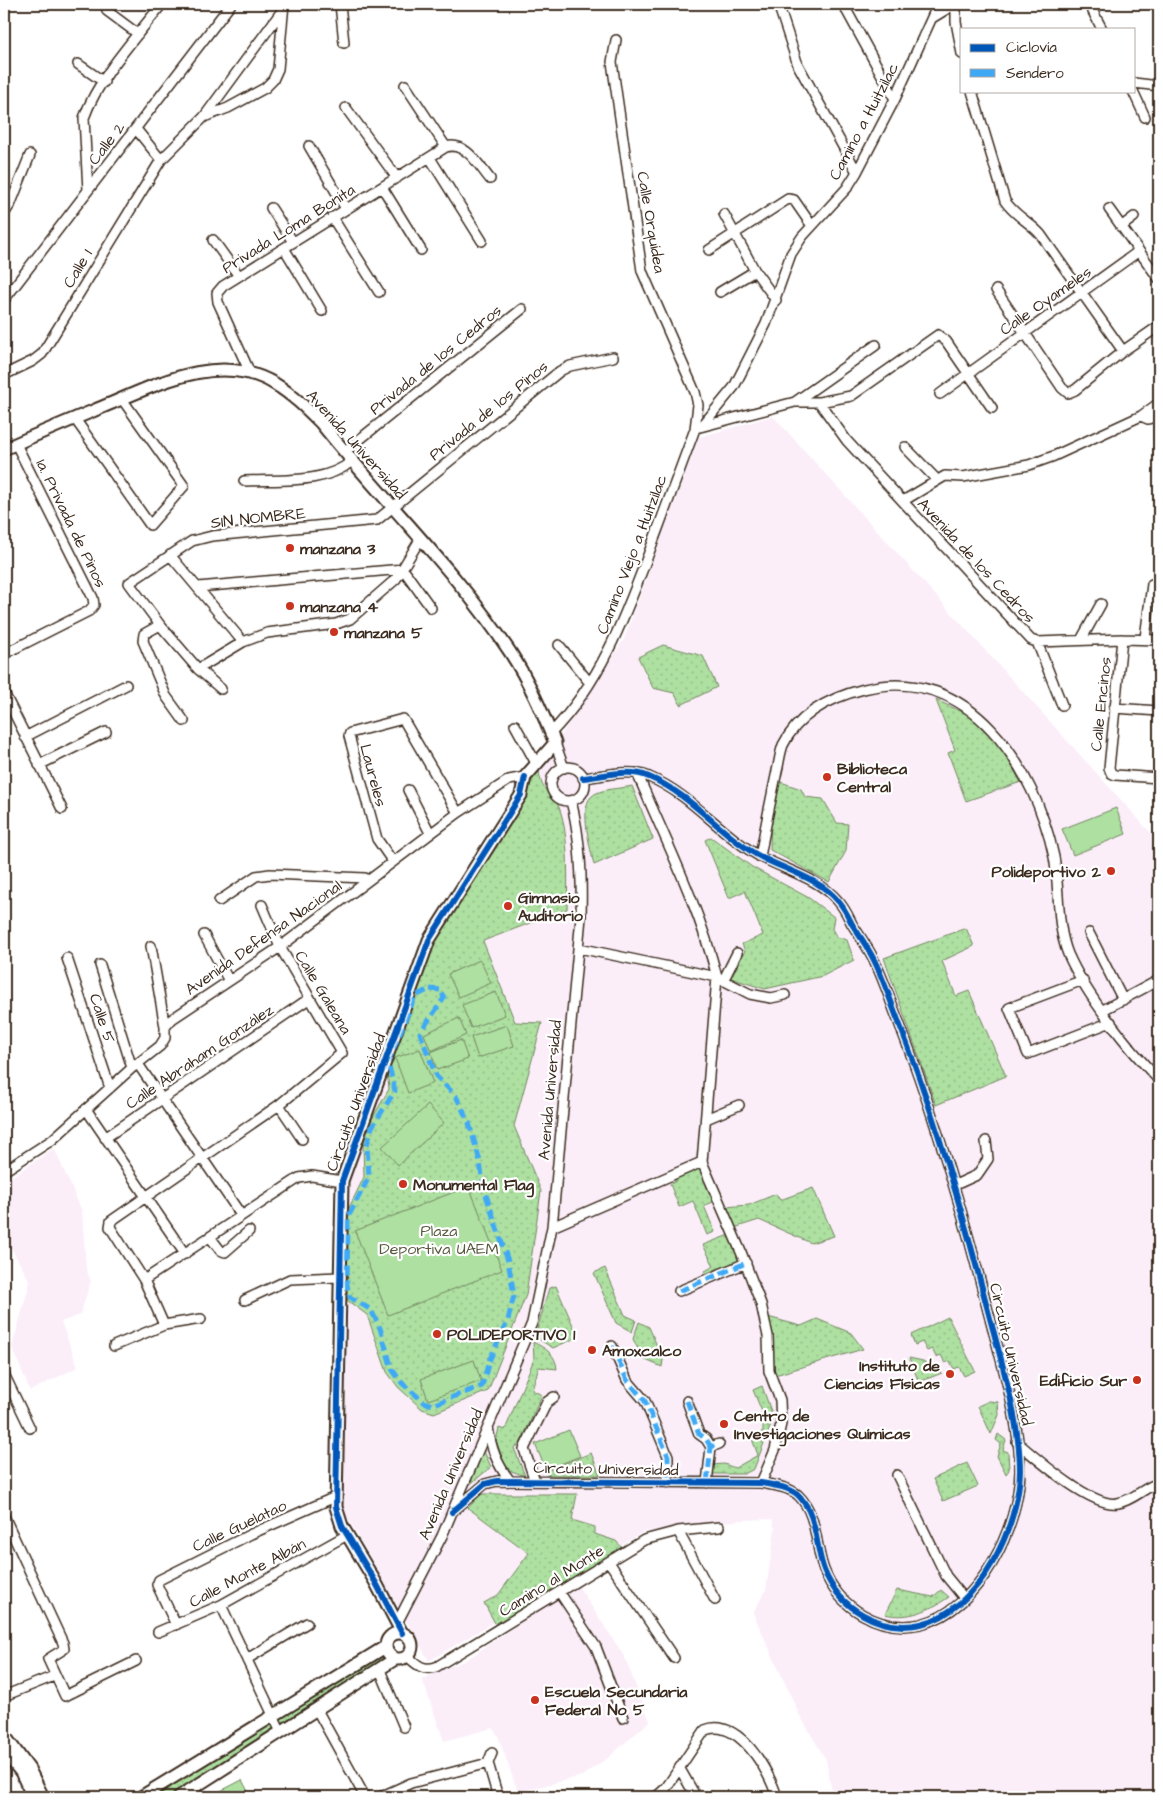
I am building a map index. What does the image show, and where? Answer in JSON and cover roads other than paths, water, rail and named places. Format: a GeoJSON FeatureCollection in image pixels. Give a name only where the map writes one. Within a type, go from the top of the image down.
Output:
{"type":"FeatureCollection","features":[{"type":"Feature","properties":{"kind":"street"},"geometry":{"type":"LineString","coordinates":[[88,190],[84,118],[104,82],[162,4]]}},
{"type":"Feature","properties":{"kind":"street","name":"Calle 2"},"geometry":{"type":"LineString","coordinates":[[4,300],[231,4]]}},
{"type":"Feature","properties":{"kind":"street"},"geometry":{"type":"LineString","coordinates":[[340,4],[344,43]]}},
{"type":"Feature","properties":{"kind":"street"},"geometry":{"type":"LineString","coordinates":[[778,4],[798,65],[857,172]]}},
{"type":"Feature","properties":{"kind":"street"},"geometry":{"type":"LineString","coordinates":[[843,4],[895,99]]}},
{"type":"Feature","properties":{"kind":"street","name":"Camino a Huitzilac"},"geometry":{"type":"LineString","coordinates":[[699,428],[734,387],[766,324],[791,254],[812,226],[831,208],[857,172],[895,99],[938,4]]}},
{"type":"Feature","properties":{"kind":"street"},"geometry":{"type":"LineString","coordinates":[[931,18],[956,4],[956,22],[960,43]]}},
{"type":"Feature","properties":{"kind":"street"},"geometry":{"type":"LineString","coordinates":[[1089,4],[1101,28]]}},
{"type":"Feature","properties":{"kind":"street","name":"Calle 1"},"geometry":{"type":"LineString","coordinates":[[4,375],[33,361],[42,354],[161,160],[204,117],[284,6]]}},
{"type":"Feature","properties":{"kind":"street","name":"Calle 1"},"geometry":{"type":"LineString","coordinates":[[204,117],[228,108],[265,88],[273,80],[278,69],[284,6]]}},
{"type":"Feature","properties":{"kind":"street"},"geometry":{"type":"LineString","coordinates":[[108,10],[138,34]]}},
{"type":"Feature","properties":{"kind":"street","name":"Calle Orquídea"},"geometry":{"type":"LineString","coordinates":[[616,40],[612,62],[642,271],[695,392],[698,405],[699,428]]}},
{"type":"Feature","properties":{"kind":"street"},"geometry":{"type":"LineString","coordinates":[[78,64],[104,82]]}},
{"type":"Feature","properties":{"kind":"street"},"geometry":{"type":"LineString","coordinates":[[1136,83],[1159,86]]}},
{"type":"Feature","properties":{"kind":"street"},"geometry":{"type":"LineString","coordinates":[[405,85],[450,146],[463,148],[490,179]]}},
{"type":"Feature","properties":{"kind":"street"},"geometry":{"type":"LineString","coordinates":[[972,92],[1002,194],[1015,214],[1032,224],[1083,292],[1123,351]]}},
{"type":"Feature","properties":{"kind":"street"},"geometry":{"type":"LineString","coordinates":[[1133,92],[1145,117]]}},
{"type":"Feature","properties":{"kind":"street"},"geometry":{"type":"LineString","coordinates":[[346,108],[397,178]]}},
{"type":"Feature","properties":{"kind":"street"},"geometry":{"type":"LineString","coordinates":[[136,129],[161,160]]}},
{"type":"Feature","properties":{"kind":"street"},"geometry":{"type":"LineString","coordinates":[[309,146],[346,209]]}},
{"type":"Feature","properties":{"kind":"street","name":"Privada Loma Bonita"},"geometry":{"type":"LineString","coordinates":[[251,375],[218,302],[217,292],[223,286],[332,217],[450,146]]}},
{"type":"Feature","properties":{"kind":"street"},"geometry":{"type":"LineString","coordinates":[[4,214],[7,201],[30,155]]}},
{"type":"Feature","properties":{"kind":"street"},"geometry":{"type":"LineString","coordinates":[[430,158],[482,241]]}},
{"type":"Feature","properties":{"kind":"street"},"geometry":{"type":"LineString","coordinates":[[382,187],[421,250]]}},
{"type":"Feature","properties":{"kind":"street"},"geometry":{"type":"LineString","coordinates":[[710,250],[791,199],[812,226]]}},
{"type":"Feature","properties":{"kind":"street"},"geometry":{"type":"LineString","coordinates":[[271,208],[293,242]]}},
{"type":"Feature","properties":{"kind":"street"},"geometry":{"type":"LineString","coordinates":[[1109,209],[1159,279]]}},
{"type":"Feature","properties":{"kind":"street"},"geometry":{"type":"LineString","coordinates":[[724,214],[755,270],[776,300]]}},
{"type":"Feature","properties":{"kind":"street"},"geometry":{"type":"LineString","coordinates":[[332,217],[379,292]]}},
{"type":"Feature","properties":{"kind":"street"},"geometry":{"type":"LineString","coordinates":[[1121,227],[1134,217]]}},
{"type":"Feature","properties":{"kind":"street"},"geometry":{"type":"LineString","coordinates":[[213,240],[239,276]]}},
{"type":"Feature","properties":{"kind":"street"},"geometry":{"type":"LineString","coordinates":[[284,248],[322,311]]}},
{"type":"Feature","properties":{"kind":"street","name":"Calle Oyameles"},"geometry":{"type":"LineString","coordinates":[[940,394],[1139,251]]}},
{"type":"Feature","properties":{"kind":"street"},"geometry":{"type":"LineString","coordinates":[[720,292],[755,270]]}},
{"type":"Feature","properties":{"kind":"street"},"geometry":{"type":"LineString","coordinates":[[996,290],[1062,388],[1068,393],[1075,390],[1123,351],[1159,326]]}},
{"type":"Feature","properties":{"kind":"street","name":"Privada de los Cedros"},"geometry":{"type":"LineString","coordinates":[[348,456],[522,309]]}},
{"type":"Feature","properties":{"kind":"street"},"geometry":{"type":"LineString","coordinates":[[699,428],[795,402],[838,400],[855,394],[938,335],[946,341],[992,408]]}},
{"type":"Feature","properties":{"kind":"street"},"geometry":{"type":"LineString","coordinates":[[795,402],[876,345]]}},
{"type":"Feature","properties":{"kind":"street","name":"Privada de los Pinos"},"geometry":{"type":"LineString","coordinates":[[391,507],[560,372],[570,366],[613,357]]}},
{"type":"Feature","properties":{"kind":"street","name":"Avenida Universidad"},"geometry":{"type":"LineString","coordinates":[[4,449],[162,381],[193,372],[227,371],[251,375],[274,383],[300,402],[322,423],[391,507],[421,538],[469,597],[510,652],[536,698],[553,738]]}},
{"type":"Feature","properties":{"kind":"street"},"geometry":{"type":"LineString","coordinates":[[74,419],[150,525],[184,486],[122,399]]}},
{"type":"Feature","properties":{"kind":"street","name":"Avenida de los Cedros"},"geometry":{"type":"LineString","coordinates":[[819,402],[847,441],[1014,624],[1031,640],[1037,642],[1145,638],[1159,640]]}},
{"type":"Feature","properties":{"kind":"street"},"geometry":{"type":"LineString","coordinates":[[903,501],[945,476],[963,477],[1028,465],[1054,456],[1141,416],[1159,403]]}},
{"type":"Feature","properties":{"kind":"street"},"geometry":{"type":"LineString","coordinates":[[1141,416],[1148,419],[1159,415]]}},
{"type":"Feature","properties":{"kind":"street","name":"Camino Viejo a Huitzilac"},"geometry":{"type":"LineString","coordinates":[[553,738],[609,652],[624,621],[699,428]]}},
{"type":"Feature","properties":{"kind":"street","name":"1a. Privada de Pinos"},"geometry":{"type":"LineString","coordinates":[[4,654],[89,612],[94,605],[93,598],[16,444]]}},
{"type":"Feature","properties":{"kind":"street"},"geometry":{"type":"LineString","coordinates":[[904,447],[938,480]]}},
{"type":"Feature","properties":{"kind":"street"},"geometry":{"type":"LineString","coordinates":[[244,481],[319,477],[341,470],[348,456]]}},
{"type":"Feature","properties":{"kind":"street","name":"SIN NOMBRE"},"geometry":{"type":"LineString","coordinates":[[160,625],[130,583],[192,541],[212,536],[377,520],[391,507]]}},
{"type":"Feature","properties":{"kind":"street"},"geometry":{"type":"LineString","coordinates":[[198,669],[243,642],[267,633],[336,624],[350,619],[396,579],[404,569],[421,538]]}},
{"type":"Feature","properties":{"kind":"street"},"geometry":{"type":"LineString","coordinates":[[170,555],[243,642]]}},
{"type":"Feature","properties":{"kind":"street"},"geometry":{"type":"LineString","coordinates":[[198,587],[404,569]]}},
{"type":"Feature","properties":{"kind":"street"},"geometry":{"type":"LineString","coordinates":[[404,569],[431,608]]}},
{"type":"Feature","properties":{"kind":"street"},"geometry":{"type":"LineString","coordinates":[[1145,638],[1152,584]]}},
{"type":"Feature","properties":{"kind":"street"},"geometry":{"type":"LineString","coordinates":[[1081,640],[1100,604]]}},
{"type":"Feature","properties":{"kind":"street"},"geometry":{"type":"LineString","coordinates":[[184,721],[166,696],[143,641],[144,634],[160,625],[198,669],[221,689]]}},
{"type":"Feature","properties":{"kind":"street","name":"Calle Encinos"},"geometry":{"type":"LineString","coordinates":[[1122,639],[1114,708],[1111,773],[1159,778]]}},
{"type":"Feature","properties":{"kind":"street"},"geometry":{"type":"LineString","coordinates":[[1037,642],[1062,705]]}},
{"type":"Feature","properties":{"kind":"street"},"geometry":{"type":"LineString","coordinates":[[559,645],[589,682]]}},
{"type":"Feature","properties":{"kind":"street"},"geometry":{"type":"LineString","coordinates":[[760,856],[783,746],[807,716],[820,705],[844,694],[894,684],[919,686],[946,696],[970,710],[990,727],[1020,765],[1040,809],[1054,856],[1066,945],[1083,980],[1111,1022],[1159,1080]]}},
{"type":"Feature","properties":{"kind":"street"},"geometry":{"type":"LineString","coordinates":[[25,737],[126,685]]}},
{"type":"Feature","properties":{"kind":"street"},"geometry":{"type":"LineString","coordinates":[[4,693],[62,809]]}},
{"type":"Feature","properties":{"kind":"street"},"geometry":{"type":"LineString","coordinates":[[1114,708],[1159,711]]}},
{"type":"Feature","properties":{"kind":"street","name":"Laureles"},"geometry":{"type":"LineString","coordinates":[[393,862],[377,839],[360,783],[349,736],[350,733],[403,720],[458,813]]}},
{"type":"Feature","properties":{"kind":"street"},"geometry":{"type":"LineString","coordinates":[[515,725],[536,763]]}},
{"type":"Feature","properties":{"kind":"street"},"geometry":{"type":"LineString","coordinates":[[40,765],[106,732]]}},
{"type":"Feature","properties":{"kind":"street"},"geometry":{"type":"LineString","coordinates":[[553,738],[564,768]]}},
{"type":"Feature","properties":{"kind":"street","name":"Avenida Defensa Nacional"},"geometry":{"type":"LineString","coordinates":[[4,1171],[52,1140],[163,1042],[165,1027],[172,1019],[280,947],[458,813],[509,780],[524,777],[553,738]]}},
{"type":"Feature","properties":{"kind":"street"},"geometry":{"type":"LineString","coordinates":[[564,768],[576,769],[583,778],[583,790],[580,795],[571,801],[559,799],[552,790],[552,779],[558,770],[564,768]]}},
{"type":"Feature","properties":{"kind":"street"},"geometry":{"type":"LineString","coordinates":[[637,773],[688,892],[720,979],[702,1162],[746,1263],[761,1304],[768,1336],[769,1371],[782,1411],[775,1450],[761,1483]]}},
{"type":"Feature","properties":{"kind":"street","name":"Circuito Universidad"},"geometry":{"type":"LineString","coordinates":[[452,1512],[485,1484],[510,1481],[761,1483],[778,1486],[797,1494],[807,1507],[824,1570],[835,1592],[852,1608],[872,1621],[900,1625],[921,1624],[943,1615],[964,1598],[995,1560],[1008,1534],[1017,1501],[1019,1478],[1017,1442],[1006,1382],[955,1185],[926,1091],[874,958],[838,900],[819,885],[760,856],[673,790],[650,777],[637,773],[583,778]]}},
{"type":"Feature","properties":{"kind":"street","name":"Circuito Universidad"},"geometry":{"type":"LineString","coordinates":[[399,1628],[347,1536],[338,1516],[335,1497],[342,1181],[428,940],[521,794],[524,777]]}},
{"type":"Feature","properties":{"kind":"street"},"geometry":{"type":"LineString","coordinates":[[408,790],[430,834]]}},
{"type":"Feature","properties":{"kind":"street","name":"Avenida Universidad"},"geometry":{"type":"LineString","coordinates":[[399,1628],[452,1512],[532,1323],[552,1227],[578,948],[582,872],[576,820],[571,801]]}},
{"type":"Feature","properties":{"kind":"street"},"geometry":{"type":"LineString","coordinates":[[219,901],[256,876],[270,874],[365,878]]}},
{"type":"Feature","properties":{"kind":"street","name":"Calle Galeana"},"geometry":{"type":"LineString","coordinates":[[262,905],[280,947],[342,1052],[279,1105]]}},
{"type":"Feature","properties":{"kind":"street"},"geometry":{"type":"LineString","coordinates":[[1089,933],[1123,1000]]}},
{"type":"Feature","properties":{"kind":"street"},"geometry":{"type":"LineString","coordinates":[[204,934],[229,981]]}},
{"type":"Feature","properties":{"kind":"street"},"geometry":{"type":"LineString","coordinates":[[151,946],[165,1027]]}},
{"type":"Feature","properties":{"kind":"street"},"geometry":{"type":"LineString","coordinates":[[578,948],[720,979],[750,994],[771,998],[785,995]]}},
{"type":"Feature","properties":{"kind":"street"},"geometry":{"type":"LineString","coordinates":[[720,979],[737,953]]}},
{"type":"Feature","properties":{"kind":"street","name":"Calle 5"},"geometry":{"type":"LineString","coordinates":[[67,958],[110,1088]]}},
{"type":"Feature","properties":{"kind":"street"},"geometry":{"type":"LineString","coordinates":[[100,966],[135,1066],[161,1098],[241,1215]]}},
{"type":"Feature","properties":{"kind":"street"},"geometry":{"type":"LineString","coordinates":[[1083,980],[1009,1008],[1028,1054],[1111,1022]]}},
{"type":"Feature","properties":{"kind":"street"},"geometry":{"type":"LineString","coordinates":[[1103,1010],[1159,980]]}},
{"type":"Feature","properties":{"kind":"street","name":"Calle Abraham González"},"geometry":{"type":"LineString","coordinates":[[105,1138],[310,998]]}},
{"type":"Feature","properties":{"kind":"street"},"geometry":{"type":"LineString","coordinates":[[164,1325],[144,1280],[110,1227],[110,1223],[146,1196],[279,1105],[302,1139]]}},
{"type":"Feature","properties":{"kind":"street"},"geometry":{"type":"LineString","coordinates":[[706,1119],[739,1105]]}},
{"type":"Feature","properties":{"kind":"street"},"geometry":{"type":"LineString","coordinates":[[86,1109],[185,1254]]}},
{"type":"Feature","properties":{"kind":"street"},"geometry":{"type":"LineString","coordinates":[[955,1185],[977,1175],[988,1159],[986,1141]]}},
{"type":"Feature","properties":{"kind":"street"},"geometry":{"type":"LineString","coordinates":[[552,1227],[702,1162]]}},
{"type":"Feature","properties":{"kind":"street"},"geometry":{"type":"LineString","coordinates":[[144,1280],[241,1215],[306,1176],[342,1181]]}},
{"type":"Feature","properties":{"kind":"street"},"geometry":{"type":"LineString","coordinates":[[210,1237],[220,1250],[225,1252],[249,1231]]}},
{"type":"Feature","properties":{"kind":"street"},"geometry":{"type":"LineString","coordinates":[[678,1291],[746,1263]]}},
{"type":"Feature","properties":{"kind":"street"},"geometry":{"type":"LineString","coordinates":[[245,1300],[290,1279],[339,1277]]}},
{"type":"Feature","properties":{"kind":"street"},"geometry":{"type":"LineString","coordinates":[[114,1346],[164,1325],[201,1319]]}},
{"type":"Feature","properties":{"kind":"street"},"geometry":{"type":"LineString","coordinates":[[612,1346],[627,1380],[645,1401],[668,1456],[668,1483]]}},
{"type":"Feature","properties":{"kind":"street"},"geometry":{"type":"LineString","coordinates":[[4,1374],[30,1428]]}},
{"type":"Feature","properties":{"kind":"street"},"geometry":{"type":"LineString","coordinates":[[535,1481],[524,1449],[547,1402],[554,1397]]}},
{"type":"Feature","properties":{"kind":"street"},"geometry":{"type":"LineString","coordinates":[[687,1401],[699,1434],[715,1446],[707,1483]]}},
{"type":"Feature","properties":{"kind":"street","name":"Circuito Universidad"},"geometry":{"type":"LineString","coordinates":[[488,1426],[490,1446],[499,1466],[510,1481]]}},
{"type":"Feature","properties":{"kind":"street"},"geometry":{"type":"LineString","coordinates":[[1017,1442],[1058,1477],[1090,1495],[1116,1504],[1128,1500],[1150,1485],[1159,1482]]}},
{"type":"Feature","properties":{"kind":"street"},"geometry":{"type":"LineString","coordinates":[[897,1476],[946,1576],[964,1598]]}},
{"type":"Feature","properties":{"kind":"street","name":"Calle Guelatao"},"geometry":{"type":"LineString","coordinates":[[176,1625],[157,1582],[251,1534],[335,1497]]}},
{"type":"Feature","properties":{"kind":"street"},"geometry":{"type":"LineString","coordinates":[[4,1516],[63,1643],[62,1651],[48,1659],[54,1676],[65,1696],[136,1661]]}},
{"type":"Feature","properties":{"kind":"street","name":"Camino al Monte"},"geometry":{"type":"LineString","coordinates":[[407,1656],[420,1667],[429,1669],[436,1667],[644,1540],[678,1531],[719,1527]]}},
{"type":"Feature","properties":{"kind":"street"},"geometry":{"type":"LineString","coordinates":[[678,1531],[715,1600]]}},
{"type":"Feature","properties":{"kind":"street","name":"Calle Monte Albán"},"geometry":{"type":"LineString","coordinates":[[158,1632],[221,1604],[347,1536]]}},
{"type":"Feature","properties":{"kind":"street"},"geometry":{"type":"LineString","coordinates":[[609,1562],[674,1658]]}},
{"type":"Feature","properties":{"kind":"street"},"geometry":{"type":"LineString","coordinates":[[560,1592],[596,1647],[623,1718]]}},
{"type":"Feature","properties":{"kind":"street"},"geometry":{"type":"LineString","coordinates":[[221,1604],[281,1732]]}},
{"type":"Feature","properties":{"kind":"street"},"geometry":{"type":"LineString","coordinates":[[247,1659],[307,1623]]}},
{"type":"Feature","properties":{"kind":"street"},"geometry":{"type":"LineString","coordinates":[[141,1797],[385,1647],[390,1636],[399,1628],[411,1641],[412,1649],[407,1656],[395,1659],[179,1797]]}},
{"type":"Feature","properties":{"kind":"street"},"geometry":{"type":"LineString","coordinates":[[385,1647],[388,1654],[395,1659]]}},
{"type":"Feature","properties":{"kind":"street"},"geometry":{"type":"LineString","coordinates":[[380,1670],[404,1727]]}},
{"type":"Feature","properties":{"kind":"street"},"geometry":{"type":"LineString","coordinates":[[4,1696],[54,1676]]}},
{"type":"Feature","properties":{"kind":"street"},"geometry":{"type":"LineString","coordinates":[[317,1710],[365,1797]]}},
{"type":"Feature","properties":{"kind":"street"},"geometry":{"type":"LineString","coordinates":[[656,1797],[666,1788],[680,1769],[705,1730],[714,1726],[727,1728],[750,1747],[772,1782],[777,1797]]}},
{"type":"Feature","properties":{"kind":"street"},"geometry":{"type":"LineString","coordinates":[[4,1735],[29,1769],[43,1797]]}},
{"type":"Feature","properties":{"kind":"street"},"geometry":{"type":"LineString","coordinates":[[4,1751],[21,1772],[33,1797]]}},
{"type":"Feature","properties":{"kind":"street"},"geometry":{"type":"LineString","coordinates":[[492,1753],[488,1763],[498,1797]]}},
{"type":"Feature","properties":{"kind":"street"},"geometry":{"type":"LineString","coordinates":[[380,1797],[411,1783],[488,1763]]}},
{"type":"Feature","properties":{"kind":"street"},"geometry":{"type":"LineString","coordinates":[[680,1769],[696,1797]]}},
{"type":"Feature","properties":{"kind":"place","name":"manzana 3"},"geometry":{"type":"Point","coordinates":[290,548]}},
{"type":"Feature","properties":{"kind":"place","name":"manzana 4"},"geometry":{"type":"Point","coordinates":[290,606]}},
{"type":"Feature","properties":{"kind":"place","name":"manzana 5"},"geometry":{"type":"Point","coordinates":[334,632]}},
{"type":"Feature","properties":{"kind":"place","name":"Biblioteca Central"},"geometry":{"type":"Point","coordinates":[827,777]}},
{"type":"Feature","properties":{"kind":"place","name":"Polideportivo 2"},"geometry":{"type":"Point","coordinates":[1111,871]}},
{"type":"Feature","properties":{"kind":"place","name":"Gimnasio Auditorio"},"geometry":{"type":"Point","coordinates":[508,906]}},
{"type":"Feature","properties":{"kind":"place","name":"Monumental Flag"},"geometry":{"type":"Point","coordinates":[403,1184]}},
{"type":"Feature","properties":{"kind":"place","name":"POLIDEPORTIVO 1"},"geometry":{"type":"Point","coordinates":[437,1334]}},
{"type":"Feature","properties":{"kind":"place","name":"Amoxcalco"},"geometry":{"type":"Point","coordinates":[592,1350]}},
{"type":"Feature","properties":{"kind":"place","name":"Instituto de Ciencias Físicas"},"geometry":{"type":"Point","coordinates":[950,1374]}},
{"type":"Feature","properties":{"kind":"place","name":"Edificio Sur"},"geometry":{"type":"Point","coordinates":[1137,1380]}},
{"type":"Feature","properties":{"kind":"place","name":"Centro de Investigaciones Químicas"},"geometry":{"type":"Point","coordinates":[724,1424]}},
{"type":"Feature","properties":{"kind":"place","name":"Escuela Secundaria Federal No 5"},"geometry":{"type":"Point","coordinates":[535,1700]}},
{"type":"Feature","properties":{"kind":"park label","name":"Plaza Deportiva UAEM"},"geometry":{"type":"Point","coordinates":[439,1239]}}]}
